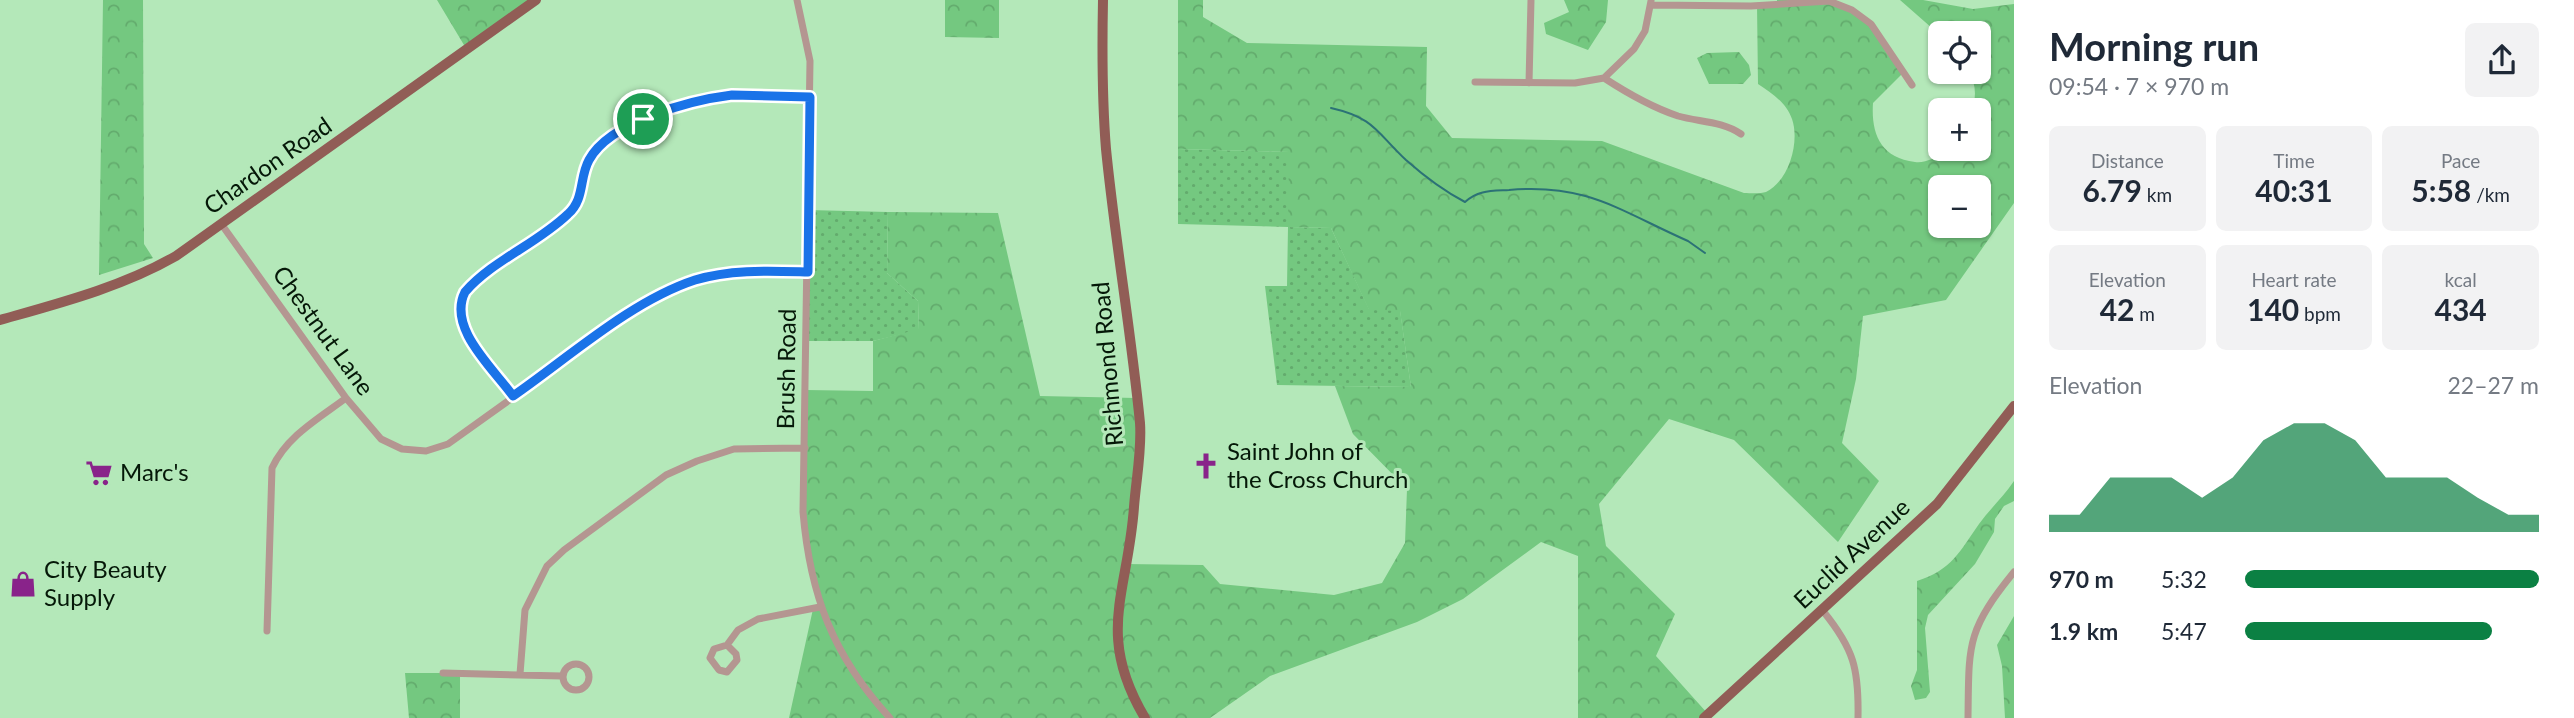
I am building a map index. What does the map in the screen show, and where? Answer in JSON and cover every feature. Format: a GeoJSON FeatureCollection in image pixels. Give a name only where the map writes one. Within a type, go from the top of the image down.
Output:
{"type":"FeatureCollection","features":[{"type":"Feature","properties":{"kind":"main road","name":"Chardon Road"},"geometry":{"type":"LineString","coordinates":[[0,320],[150,271],[222,225],[536,0]]}},
{"type":"Feature","properties":{"kind":"main road","name":"Richmond Road"},"geometry":{"type":"LineString","coordinates":[[1103,0],[1106,147],[1140,424],[1134,512],[1118,599],[1117,634],[1121,664],[1134,699],[1145,718]]}},
{"type":"Feature","properties":{"kind":"main road","name":"Euclid Avenue"},"geometry":{"type":"LineString","coordinates":[[1704,718],[1937,503],[2014,406]]}},
{"type":"Feature","properties":{"kind":"street","name":"Brush Road"},"geometry":{"type":"LineString","coordinates":[[797,0],[810,61],[805,448],[806,542],[810,574],[820,607],[852,672],[890,718]]}},
{"type":"Feature","properties":{"kind":"street"},"geometry":{"type":"LineString","coordinates":[[1529,83],[1531,0]]}},
{"type":"Feature","properties":{"kind":"street"},"geometry":{"type":"LineString","coordinates":[[1475,82],[1575,83],[1604,78],[1634,49],[1645,31],[1651,2],[1751,6],[1829,1],[1852,10],[1871,24],[1912,85]]}},
{"type":"Feature","properties":{"kind":"street"},"geometry":{"type":"LineString","coordinates":[[1604,78],[1634,97],[1678,116],[1731,127],[1741,134]]}},
{"type":"Feature","properties":{"kind":"street"},"geometry":{"type":"LineString","coordinates":[[808,272],[761,271],[695,281],[631,313],[513,396],[462,325],[460,302],[472,284],[569,214],[582,192],[589,160],[599,148],[643,119],[700,99],[732,95],[810,97]]}},
{"type":"Feature","properties":{"kind":"street","name":"Chestnut Lane"},"geometry":{"type":"LineString","coordinates":[[222,225],[346,398],[381,439],[402,449],[426,451],[448,444],[513,396]]}},
{"type":"Feature","properties":{"kind":"street"},"geometry":{"type":"LineString","coordinates":[[267,631],[272,468],[280,450],[346,398]]}},
{"type":"Feature","properties":{"kind":"street"},"geometry":{"type":"LineString","coordinates":[[520,674],[525,610],[547,566],[564,550],[666,475],[697,461],[734,449],[805,448]]}},
{"type":"Feature","properties":{"kind":"street"},"geometry":{"type":"LineString","coordinates":[[1968,718],[1968,660],[1973,632],[1985,608],[2014,572]]}},
{"type":"Feature","properties":{"kind":"street"},"geometry":{"type":"LineString","coordinates":[[727,645],[738,630],[758,619],[820,607]]}},
{"type":"Feature","properties":{"kind":"street"},"geometry":{"type":"LineString","coordinates":[[1823,611],[1848,645],[1856,664],[1858,718]]}},
{"type":"Feature","properties":{"kind":"street"},"geometry":{"type":"LineString","coordinates":[[443,673],[562,676]]}},
{"type":"Feature","properties":{"kind":"green space"},"geometry":{"type":"Polygon","coordinates":[[[103,0],[143,0],[144,244],[153,258],[99,275],[103,0]]]}},
{"type":"Feature","properties":{"kind":"green space"},"geometry":{"type":"Polygon","coordinates":[[[437,0],[536,0],[467,50],[437,0]]]}},
{"type":"Feature","properties":{"kind":"green space"},"geometry":{"type":"Polygon","coordinates":[[[945,0],[999,0],[999,38],[945,37],[945,0]]]}},
{"type":"Feature","properties":{"kind":"green space"},"geometry":{"type":"Polygon","coordinates":[[[1178,0],[1203,0],[1203,17],[1247,43],[1427,47],[1426,106],[1452,138],[1602,141],[1744,193],[1766,192],[1774,187],[1791,160],[1795,139],[1792,119],[1786,108],[1758,84],[1757,5],[1777,3],[1777,0],[1823,3],[1854,13],[1866,22],[1904,72],[1873,103],[1876,134],[1893,155],[1903,160],[1919,162],[1991,161],[1991,98],[1974,98],[1974,84],[1991,84],[1991,21],[1928,21],[1928,25],[1900,0],[1923,0],[1973,9],[2014,4],[2014,203],[1991,236],[1991,175],[1928,175],[1928,238],[1989,238],[1946,300],[1863,316],[1856,379],[1842,443],[1879,481],[1838,542],[1734,440],[1669,419],[1599,504],[1606,546],[1675,614],[1656,656],[1708,714],[1704,718],[1578,718],[1578,556],[1541,542],[1463,599],[1417,622],[1270,676],[1210,718],[789,718],[813,609],[820,607],[806,547],[806,390],[873,391],[873,341],[919,329],[918,301],[887,273],[888,212],[998,213],[1040,396],[1136,398],[1139,419],[1125,564],[1203,565],[1220,584],[1334,595],[1382,583],[1405,543],[1407,489],[1353,434],[1335,386],[1411,387],[1400,311],[1369,310],[1331,228],[1288,227],[1289,152],[1178,149],[1178,0]]]}},
{"type":"Feature","properties":{"kind":"green space"},"geometry":{"type":"Polygon","coordinates":[[[1564,0],[1608,0],[1606,22],[1588,50],[1546,34],[1544,23],[1569,12],[1564,0]]]}},
{"type":"Feature","properties":{"kind":"green space"},"geometry":{"type":"Polygon","coordinates":[[[1739,52],[1749,65],[1751,75],[1743,84],[1709,84],[1697,58],[1707,53],[1739,52]]]}},
{"type":"Feature","properties":{"kind":"green space"},"geometry":{"type":"Polygon","coordinates":[[[1178,149],[1289,152],[1289,227],[1331,228],[1369,309],[1400,310],[1411,387],[1277,385],[1265,286],[1287,286],[1288,227],[1178,224],[1178,149]]]}},
{"type":"Feature","properties":{"kind":"green space"},"geometry":{"type":"Polygon","coordinates":[[[808,210],[888,212],[887,273],[918,301],[919,330],[873,341],[807,341],[808,210]]]}},
{"type":"Feature","properties":{"kind":"green space"},"geometry":{"type":"Polygon","coordinates":[[[2014,481],[2014,501],[2004,506],[1995,519],[1994,532],[1975,564],[1928,615],[1925,628],[1930,692],[1926,698],[1915,700],[1911,686],[1917,670],[1917,581],[1939,571],[1954,558],[2014,481]]]}},
{"type":"Feature","properties":{"kind":"green space"},"geometry":{"type":"Polygon","coordinates":[[[2014,616],[2014,718],[2005,718],[2002,666],[1997,645],[2014,616]]]}},
{"type":"Feature","properties":{"kind":"green space"},"geometry":{"type":"Polygon","coordinates":[[[405,673],[460,673],[460,718],[409,718],[405,673]]]}},
{"type":"Feature","properties":{"kind":"waterway"},"geometry":{"type":"LineString","coordinates":[[1331,108],[1366,121],[1420,172],[1465,202],[1480,193],[1496,191],[1536,189],[1582,195],[1622,210],[1688,241],[1705,253]]}},
{"type":"Feature","properties":{"kind":"place","name":"Saint John of the Cross Church"},"geometry":{"type":"Point","coordinates":[1206,466]}},
{"type":"Feature","properties":{"kind":"place","name":"Marc's"},"geometry":{"type":"Point","coordinates":[99,473]}},
{"type":"Feature","properties":{"kind":"place","name":"City Beauty Supply"},"geometry":{"type":"Point","coordinates":[23,584]}},
{"type":"Feature","properties":{"kind":"route"},"geometry":{"type":"LineString","coordinates":[[732,95],[810,97],[808,272],[761,271],[725,274],[695,281],[661,295],[513,396],[462,325],[460,302],[472,284],[569,214],[578,203],[589,160],[609,140],[643,119],[700,99],[732,95]]}}]}
